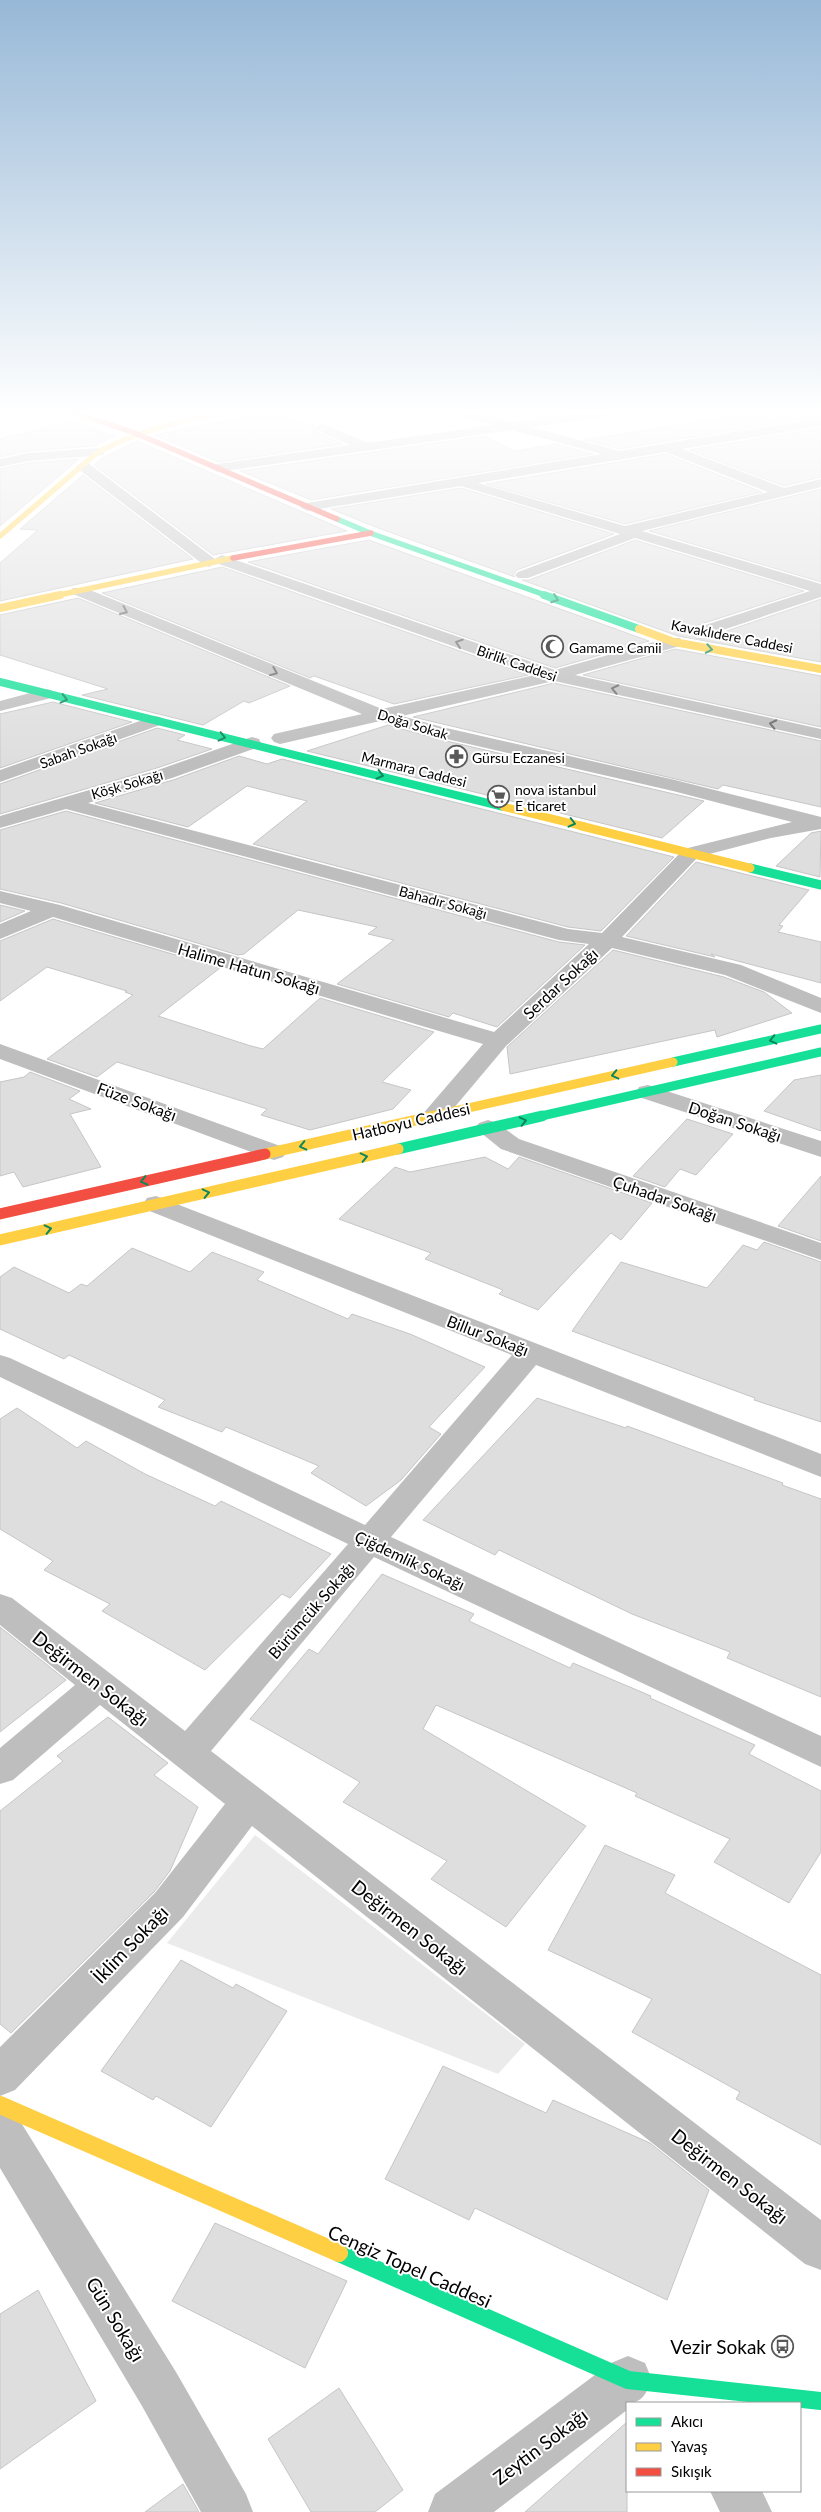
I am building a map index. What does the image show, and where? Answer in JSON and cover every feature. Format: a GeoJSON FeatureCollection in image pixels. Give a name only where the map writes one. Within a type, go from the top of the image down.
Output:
{"type":"FeatureCollection","features":[{"type":"Feature","properties":{"kind":"street","name":"Birlik Caddesi"},"geometry":{"type":"LineString","coordinates":[[171,529],[215,561],[554,676],[821,734]]}},
{"type":"Feature","properties":{"kind":"street","name":"Kavaklıdere Caddesi"},"geometry":{"type":"LineString","coordinates":[[361,529],[674,642],[821,669]]}},
{"type":"Feature","properties":{"kind":"street"},"geometry":{"type":"LineString","coordinates":[[0,608],[215,561],[385,529]]}},
{"type":"Feature","properties":{"kind":"street","name":"Kavaklıdere Caddesi"},"geometry":{"type":"LineString","coordinates":[[393,529],[568,591]]}},
{"type":"Feature","properties":{"kind":"street"},"geometry":{"type":"LineString","coordinates":[[626,529],[821,590]]}},
{"type":"Feature","properties":{"kind":"street"},"geometry":{"type":"LineString","coordinates":[[523,575],[639,529]]}},
{"type":"Feature","properties":{"kind":"street"},"geometry":{"type":"LineString","coordinates":[[674,642],[698,631],[821,590]]}},
{"type":"Feature","properties":{"kind":"street","name":"Doğa Sokak"},"geometry":{"type":"LineString","coordinates":[[79,591],[145,620],[380,715],[438,732],[675,786],[821,823]]}},
{"type":"Feature","properties":{"kind":"street"},"geometry":{"type":"LineString","coordinates":[[0,603],[16,604]]}},
{"type":"Feature","properties":{"kind":"street","name":"Kavaklıdere Caddesi"},"geometry":{"type":"LineString","coordinates":[[698,631],[730,638]]}},
{"type":"Feature","properties":{"kind":"street","name":"Köşk Sokağı"},"geometry":{"type":"LineString","coordinates":[[0,822],[165,774],[263,737],[380,715],[554,676],[674,642]]}},
{"type":"Feature","properties":{"kind":"street"},"geometry":{"type":"LineString","coordinates":[[0,672],[233,728]]}},
{"type":"Feature","properties":{"kind":"street","name":"Marmara Caddesi"},"geometry":{"type":"LineString","coordinates":[[0,682],[154,722],[263,737],[308,746]]}},
{"type":"Feature","properties":{"kind":"street"},"geometry":{"type":"LineString","coordinates":[[0,706],[44,694]]}},
{"type":"Feature","properties":{"kind":"street","name":"Sabah Sokağı"},"geometry":{"type":"LineString","coordinates":[[0,776],[154,722]]}},
{"type":"Feature","properties":{"kind":"street","name":"Marmara Caddesi"},"geometry":{"type":"LineString","coordinates":[[263,737],[691,853],[821,885]]}},
{"type":"Feature","properties":{"kind":"street","name":"Marmara Caddesi"},"geometry":{"type":"LineString","coordinates":[[375,762],[621,826],[726,850]]}},
{"type":"Feature","properties":{"kind":"street","name":"Bahadır Sokağı"},"geometry":{"type":"LineString","coordinates":[[64,802],[567,935],[607,940],[733,970],[821,1006]]}},
{"type":"Feature","properties":{"kind":"street"},"geometry":{"type":"LineString","coordinates":[[691,853],[726,850],[769,832],[821,823]]}},
{"type":"Feature","properties":{"kind":"street","name":"Serdar Sokağı"},"geometry":{"type":"LineString","coordinates":[[434,1116],[498,1041],[607,940],[691,853]]}},
{"type":"Feature","properties":{"kind":"street","name":"Halime Hatun Sokağı"},"geometry":{"type":"LineString","coordinates":[[0,897],[52,910],[498,1041]]}},
{"type":"Feature","properties":{"kind":"street"},"geometry":{"type":"LineString","coordinates":[[0,932],[52,910]]}},
{"type":"Feature","properties":{"kind":"street","name":"Hatboyu Caddesi"},"geometry":{"type":"LineString","coordinates":[[0,1214],[821,1029]]}},
{"type":"Feature","properties":{"kind":"street","name":"Hatboyu Caddesi"},"geometry":{"type":"LineString","coordinates":[[0,1240],[821,1052]]}},
{"type":"Feature","properties":{"kind":"street","name":"Füze Sokağı"},"geometry":{"type":"LineString","coordinates":[[4,1055],[274,1152]]}},
{"type":"Feature","properties":{"kind":"street","name":"Doğan Sokağı"},"geometry":{"type":"LineString","coordinates":[[648,1092],[821,1150]]}},
{"type":"Feature","properties":{"kind":"street"},"geometry":{"type":"LineString","coordinates":[[434,1116],[453,1136]]}},
{"type":"Feature","properties":{"kind":"street","name":"Hatboyu Caddesi"},"geometry":{"type":"LineString","coordinates":[[488,1128],[510,1144]]}},
{"type":"Feature","properties":{"kind":"street","name":"Çuhadar Sokağı"},"geometry":{"type":"LineString","coordinates":[[510,1144],[821,1252]]}},
{"type":"Feature","properties":{"kind":"street","name":"Billur Sokağı"},"geometry":{"type":"LineString","coordinates":[[156,1204],[821,1466]]}},
{"type":"Feature","properties":{"kind":"street","name":"Bürümcük Sokağı"},"geometry":{"type":"LineString","coordinates":[[188,1754],[531,1352]]}},
{"type":"Feature","properties":{"kind":"street","name":"Çiğdemlik Sokağı"},"geometry":{"type":"LineString","coordinates":[[0,1365],[821,1752]]}},
{"type":"Feature","properties":{"kind":"street","name":"Değirmen Sokağı"},"geometry":{"type":"LineString","coordinates":[[0,1607],[821,2248]]}},
{"type":"Feature","properties":{"kind":"street"},"geometry":{"type":"LineString","coordinates":[[0,1770],[100,1685]]}},
{"type":"Feature","properties":{"kind":"street","name":"İklim Sokağı"},"geometry":{"type":"LineString","coordinates":[[0,2076],[169,1905],[249,1802]]}},
{"type":"Feature","properties":{"kind":"street","name":"Cengiz Topel Caddesi"},"geometry":{"type":"LineString","coordinates":[[0,2105],[628,2380],[688,2396],[821,2401]]}},
{"type":"Feature","properties":{"kind":"street","name":"Gün Sokağı"},"geometry":{"type":"LineString","coordinates":[[0,2128],[160,2390],[228,2512]]}},
{"type":"Feature","properties":{"kind":"street","name":"Zeytin Sokağı"},"geometry":{"type":"LineString","coordinates":[[453,2512],[628,2380]]}},
{"type":"Feature","properties":{"kind":"street"},"geometry":{"type":"LineString","coordinates":[[736,2492],[747,2512]]}},
{"type":"Feature","properties":{"kind":"shaded area"},"geometry":{"type":"Polygon","coordinates":[[[255,1835],[525,2044],[498,2074],[167,1943],[255,1835]]]}},
{"type":"Feature","properties":{"kind":"building"},"geometry":{"type":"Polygon","coordinates":[[[24,529],[154,529],[193,559],[0,601],[0,563],[38,530],[24,529]]]}},
{"type":"Feature","properties":{"kind":"building"},"geometry":{"type":"Polygon","coordinates":[[[179,529],[343,529],[347,531],[213,555],[179,529]]]}},
{"type":"Feature","properties":{"kind":"building"},"geometry":{"type":"Polygon","coordinates":[[[381,529],[598,529],[614,534],[517,570],[513,575],[515,577],[381,529]]]}},
{"type":"Feature","properties":{"kind":"building"},"geometry":{"type":"Polygon","coordinates":[[[656,529],[821,529],[821,582],[649,531],[656,529]]]}},
{"type":"Feature","properties":{"kind":"building"},"geometry":{"type":"Polygon","coordinates":[[[369,540],[649,641],[555,668],[248,562],[369,540]]]}},
{"type":"Feature","properties":{"kind":"building"},"geometry":{"type":"Polygon","coordinates":[[[635,540],[804,591],[695,626],[692,633],[696,638],[703,639],[821,599],[821,662],[678,636],[522,580],[529,580],[635,540]]]}},
{"type":"Feature","properties":{"kind":"building"},"geometry":{"type":"Polygon","coordinates":[[[222,567],[528,675],[394,704],[314,676],[310,678],[102,593],[222,567]]]}},
{"type":"Feature","properties":{"kind":"building"},"geometry":{"type":"Polygon","coordinates":[[[78,598],[290,686],[249,703],[244,701],[203,725],[82,695],[108,689],[0,655],[0,615],[78,598]]]}},
{"type":"Feature","properties":{"kind":"building"},"geometry":{"type":"Polygon","coordinates":[[[675,649],[821,676],[821,727],[583,675],[675,649]]]}},
{"type":"Feature","properties":{"kind":"building"},"geometry":{"type":"Polygon","coordinates":[[[554,683],[821,741],[821,807],[723,785],[718,789],[413,717],[554,683]]]}},
{"type":"Feature","properties":{"kind":"building"},"geometry":{"type":"Polygon","coordinates":[[[53,702],[132,722],[0,768],[0,714],[53,702]]]}},
{"type":"Feature","properties":{"kind":"building"},"geometry":{"type":"Polygon","coordinates":[[[388,725],[438,739],[704,801],[662,838],[307,751],[388,725]]]}},
{"type":"Feature","properties":{"kind":"building"},"geometry":{"type":"Polygon","coordinates":[[[157,728],[185,735],[177,740],[212,749],[157,768],[0,814],[0,784],[157,728]]]}},
{"type":"Feature","properties":{"kind":"building"},"geometry":{"type":"Polygon","coordinates":[[[239,756],[267,764],[282,759],[674,857],[601,931],[568,927],[253,844],[307,801],[247,786],[188,827],[95,803],[173,780],[239,756]]]}},
{"type":"Feature","properties":{"kind":"building"},"geometry":{"type":"Polygon","coordinates":[[[66,811],[559,942],[585,945],[497,1027],[453,1013],[449,1017],[337,984],[394,940],[368,934],[377,927],[298,910],[244,954],[238,955],[61,903],[0,889],[0,830],[66,811]]]}},
{"type":"Feature","properties":{"kind":"building"},"geometry":{"type":"Polygon","coordinates":[[[821,831],[820,877],[776,866],[811,833],[821,831]]]}},
{"type":"Feature","properties":{"kind":"building"},"geometry":{"type":"Polygon","coordinates":[[[696,862],[809,890],[779,925],[783,926],[778,932],[821,942],[821,983],[711,954],[715,957],[626,936],[696,862]]]}},
{"type":"Feature","properties":{"kind":"building"},"geometry":{"type":"Polygon","coordinates":[[[0,905],[25,911],[0,922],[0,905]]]}},
{"type":"Feature","properties":{"kind":"building"},"geometry":{"type":"Polygon","coordinates":[[[53,919],[220,968],[158,1016],[251,1046],[263,1049],[320,998],[434,1032],[382,1082],[411,1090],[393,1109],[310,1130],[261,1115],[267,1109],[117,1062],[97,1077],[47,1059],[133,995],[125,992],[127,991],[47,967],[0,1001],[0,941],[53,919]]]}},
{"type":"Feature","properties":{"kind":"building"},"geometry":{"type":"Polygon","coordinates":[[[613,950],[724,977],[764,992],[792,1013],[717,1037],[715,1030],[510,1074],[507,1047],[613,950]]]}},
{"type":"Feature","properties":{"kind":"building"},"geometry":{"type":"Polygon","coordinates":[[[30,1072],[80,1091],[69,1099],[91,1109],[70,1114],[101,1167],[23,1187],[14,1172],[0,1176],[0,1082],[24,1077],[30,1072]]]}},
{"type":"Feature","properties":{"kind":"building"},"geometry":{"type":"Polygon","coordinates":[[[821,1075],[821,1131],[764,1111],[794,1080],[821,1075]]]}},
{"type":"Feature","properties":{"kind":"building"},"geometry":{"type":"Polygon","coordinates":[[[687,1119],[733,1134],[696,1175],[680,1169],[665,1187],[633,1176],[687,1119]]]}},
{"type":"Feature","properties":{"kind":"building"},"geometry":{"type":"Polygon","coordinates":[[[485,1157],[508,1169],[519,1157],[652,1203],[621,1240],[611,1233],[538,1310],[499,1294],[503,1290],[425,1259],[431,1253],[339,1219],[395,1167],[410,1172],[485,1157]]]}},
{"type":"Feature","properties":{"kind":"building"},"geometry":{"type":"Polygon","coordinates":[[[821,1176],[821,1241],[778,1226],[821,1176]]]}},
{"type":"Feature","properties":{"kind":"building"},"geometry":{"type":"Polygon","coordinates":[[[764,1242],[821,1262],[821,1422],[754,1400],[755,1398],[572,1331],[621,1262],[707,1288],[743,1245],[757,1250],[764,1242]]]}},
{"type":"Feature","properties":{"kind":"building"},"geometry":{"type":"Polygon","coordinates":[[[132,1248],[190,1272],[212,1252],[264,1272],[257,1280],[348,1319],[352,1314],[410,1334],[485,1367],[429,1427],[441,1434],[401,1480],[366,1506],[311,1473],[319,1466],[226,1427],[222,1432],[158,1407],[165,1400],[69,1355],[64,1359],[0,1329],[0,1277],[14,1267],[69,1293],[81,1284],[87,1286],[132,1248]]]}},
{"type":"Feature","properties":{"kind":"building"},"geometry":{"type":"Polygon","coordinates":[[[537,1398],[626,1428],[627,1426],[783,1483],[782,1485],[821,1499],[821,1697],[727,1658],[730,1652],[632,1614],[499,1550],[495,1555],[423,1520],[537,1398]]]}},
{"type":"Feature","properties":{"kind":"building"},"geometry":{"type":"Polygon","coordinates":[[[17,1408],[77,1448],[86,1441],[145,1474],[215,1506],[221,1501],[331,1554],[290,1598],[282,1594],[205,1670],[102,1611],[110,1604],[44,1570],[53,1561],[0,1529],[0,1419],[17,1408]]]}},
{"type":"Feature","properties":{"kind":"building"},"geometry":{"type":"Polygon","coordinates":[[[382,1574],[474,1614],[469,1621],[570,1668],[573,1663],[651,1696],[650,1698],[755,1745],[749,1754],[821,1791],[821,1852],[789,1903],[714,1862],[730,1839],[635,1796],[637,1793],[436,1705],[423,1729],[586,1826],[506,1927],[431,1879],[447,1861],[343,1802],[360,1782],[250,1719],[309,1649],[318,1654],[382,1574]]]}},
{"type":"Feature","properties":{"kind":"building"},"geometry":{"type":"Polygon","coordinates":[[[0,1627],[66,1680],[0,1732],[0,1627]]]}},
{"type":"Feature","properties":{"kind":"building"},"geometry":{"type":"Polygon","coordinates":[[[108,1717],[168,1763],[154,1775],[198,1807],[170,1871],[154,1892],[11,2033],[0,2024],[0,1811],[63,1761],[57,1756],[108,1717]]]}},
{"type":"Feature","properties":{"kind":"building"},"geometry":{"type":"Polygon","coordinates":[[[605,1845],[675,1875],[665,1893],[821,1975],[821,2145],[736,2099],[740,2092],[632,2032],[652,1999],[548,1950],[605,1845]]]}},
{"type":"Feature","properties":{"kind":"building"},"geometry":{"type":"Polygon","coordinates":[[[181,1960],[233,1988],[236,1984],[287,2011],[211,2127],[156,2096],[153,2100],[101,2071],[181,1960]]]}},
{"type":"Feature","properties":{"kind":"building"},"geometry":{"type":"Polygon","coordinates":[[[443,2066],[546,2113],[553,2100],[650,2143],[709,2190],[667,2300],[475,2208],[469,2220],[385,2179],[443,2066]]]}},
{"type":"Feature","properties":{"kind":"building"},"geometry":{"type":"Polygon","coordinates":[[[215,2223],[347,2281],[305,2368],[172,2301],[215,2223]]]}},
{"type":"Feature","properties":{"kind":"building"},"geometry":{"type":"Polygon","coordinates":[[[38,2290],[96,2401],[0,2469],[0,2314],[38,2290]]]}},
{"type":"Feature","properties":{"kind":"building"},"geometry":{"type":"Polygon","coordinates":[[[339,2388],[403,2490],[375,2512],[311,2512],[268,2439],[339,2388]]]}},
{"type":"Feature","properties":{"kind":"building"},"geometry":{"type":"Polygon","coordinates":[[[626,2423],[627,2512],[525,2512],[626,2423]]]}},
{"type":"Feature","properties":{"kind":"building"},"geometry":{"type":"Polygon","coordinates":[[[183,2484],[199,2512],[145,2512],[183,2484]]]}},
{"type":"Feature","properties":{"kind":"traffic: fast"},"geometry":{"type":"LineString","coordinates":[[361,529],[639,629]]}},
{"type":"Feature","properties":{"kind":"traffic: fast"},"geometry":{"type":"LineString","coordinates":[[0,682],[504,807]]}},
{"type":"Feature","properties":{"kind":"traffic: fast"},"geometry":{"type":"LineString","coordinates":[[750,868],[821,885]]}},
{"type":"Feature","properties":{"kind":"traffic: fast"},"geometry":{"type":"LineString","coordinates":[[673,1062],[821,1029]]}},
{"type":"Feature","properties":{"kind":"traffic: fast"},"geometry":{"type":"LineString","coordinates":[[398,1149],[821,1052]]}},
{"type":"Feature","properties":{"kind":"traffic: fast"},"geometry":{"type":"LineString","coordinates":[[339,2253],[628,2380],[821,2401]]}},
{"type":"Feature","properties":{"kind":"traffic: slow"},"geometry":{"type":"LineString","coordinates":[[0,536],[8,529]]}},
{"type":"Feature","properties":{"kind":"traffic: slow"},"geometry":{"type":"LineString","coordinates":[[0,608],[233,558]]}},
{"type":"Feature","properties":{"kind":"traffic: slow"},"geometry":{"type":"LineString","coordinates":[[639,629],[674,642],[821,669]]}},
{"type":"Feature","properties":{"kind":"traffic: slow"},"geometry":{"type":"LineString","coordinates":[[504,807],[750,868]]}},
{"type":"Feature","properties":{"kind":"traffic: slow"},"geometry":{"type":"LineString","coordinates":[[265,1154],[673,1062]]}},
{"type":"Feature","properties":{"kind":"traffic: slow"},"geometry":{"type":"LineString","coordinates":[[0,1240],[398,1149]]}},
{"type":"Feature","properties":{"kind":"traffic: slow"},"geometry":{"type":"LineString","coordinates":[[0,2105],[339,2253]]}},
{"type":"Feature","properties":{"kind":"traffic: jam"},"geometry":{"type":"LineString","coordinates":[[233,558],[371,533]]}},
{"type":"Feature","properties":{"kind":"traffic: jam"},"geometry":{"type":"LineString","coordinates":[[0,1214],[265,1154]]}},
{"type":"Feature","properties":{"kind":"place","name":"Gamame Camii"},"geometry":{"type":"Point","coordinates":[553,647]}},
{"type":"Feature","properties":{"kind":"place","name":"Gürsu Eczanesi"},"geometry":{"type":"Point","coordinates":[456,757]}},
{"type":"Feature","properties":{"kind":"place","name":"nova istanbul E ticaret"},"geometry":{"type":"Point","coordinates":[499,797]}},
{"type":"Feature","properties":{"kind":"place","name":"Vezir Sokak"},"geometry":{"type":"Point","coordinates":[782,2346]}}]}
